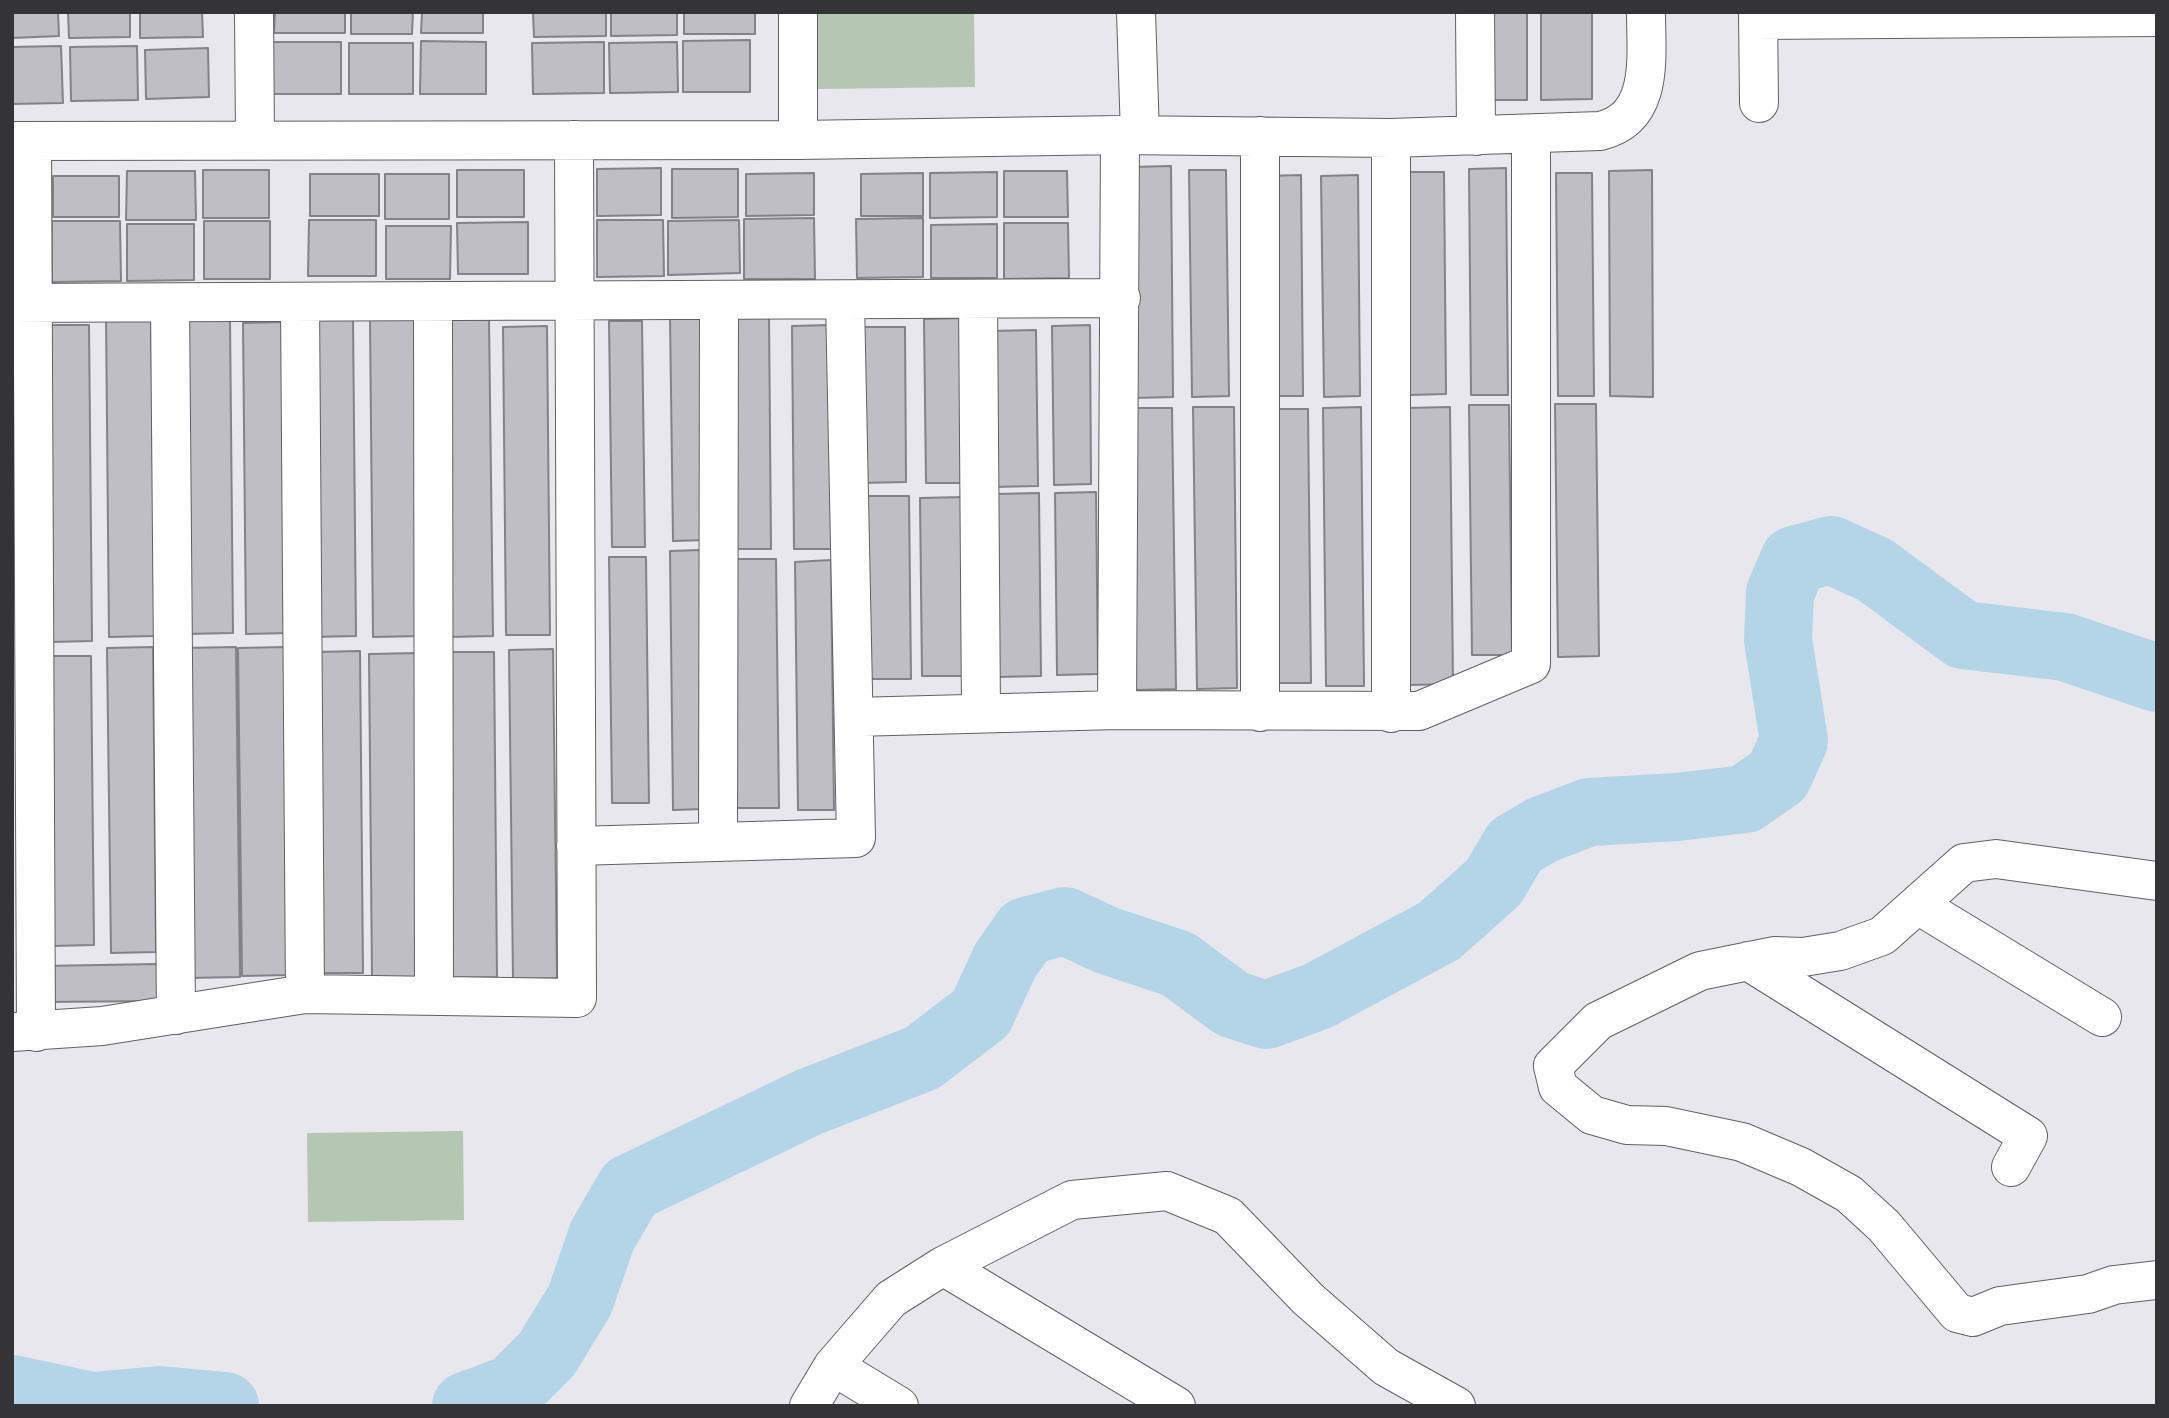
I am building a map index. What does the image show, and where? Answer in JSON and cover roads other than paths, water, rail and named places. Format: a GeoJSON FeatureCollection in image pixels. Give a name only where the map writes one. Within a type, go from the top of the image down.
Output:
{"type":"FeatureCollection","features":[{"type":"Feature","properties":{"kind":"street"},"geometry":{"type":"LineString","coordinates":[[254,12],[255,138]]}},
{"type":"Feature","properties":{"kind":"street"},"geometry":{"type":"LineString","coordinates":[[798,12],[798,140]]}},
{"type":"Feature","properties":{"kind":"street"},"geometry":{"type":"LineString","coordinates":[[1117,710],[1121,298],[1136,12]]}},
{"type":"Feature","properties":{"kind":"street"},"geometry":{"type":"LineString","coordinates":[[1475,12],[1476,136]]}},
{"type":"Feature","properties":{"kind":"street"},"geometry":{"type":"LineString","coordinates":[[573,139],[577,998],[305,994],[176,1016],[24,1032],[22,141],[255,138],[573,139],[798,140],[1130,135],[1391,138],[1600,131],[1618,127],[1630,115],[1642,95],[1646,69],[1646,12]]}},
{"type":"Feature","properties":{"kind":"street"},"geometry":{"type":"LineString","coordinates":[[1759,103],[1758,16],[2157,17]]}},
{"type":"Feature","properties":{"kind":"street"},"geometry":{"type":"LineString","coordinates":[[854,716],[1117,710],[1391,713],[1419,710],[1531,664],[1531,135]]}},
{"type":"Feature","properties":{"kind":"street"},"geometry":{"type":"LineString","coordinates":[[1260,136],[1260,712]]}},
{"type":"Feature","properties":{"kind":"street"},"geometry":{"type":"LineString","coordinates":[[1391,138],[1391,713]]}},
{"type":"Feature","properties":{"kind":"street"},"geometry":{"type":"LineString","coordinates":[[22,303],[1121,298]]}},
{"type":"Feature","properties":{"kind":"street"},"geometry":{"type":"LineString","coordinates":[[978,299],[981,713]]}},
{"type":"Feature","properties":{"kind":"street"},"geometry":{"type":"LineString","coordinates":[[718,842],[719,300]]}},
{"type":"Feature","properties":{"kind":"street"},"geometry":{"type":"LineString","coordinates":[[576,846],[856,838],[845,300]]}},
{"type":"Feature","properties":{"kind":"street"},"geometry":{"type":"LineString","coordinates":[[433,301],[434,996]]}},
{"type":"Feature","properties":{"kind":"street"},"geometry":{"type":"LineString","coordinates":[[300,302],[305,994]]}},
{"type":"Feature","properties":{"kind":"street"},"geometry":{"type":"LineString","coordinates":[[170,303],[176,1016]]}},
{"type":"Feature","properties":{"kind":"street"},"geometry":{"type":"LineString","coordinates":[[2157,881],[1997,859],[1964,863],[1882,936],[1840,951],[1748,961],[1700,971],[1598,1021],[1553,1066],[1558,1087],[1592,1115],[1627,1125],[1666,1126],[1742,1142],[1801,1167],[1837,1187],[1884,1226],[1957,1313],[1973,1317],[2000,1306],[2088,1294],[2114,1286],[2157,1280]]}},
{"type":"Feature","properties":{"kind":"street"},"geometry":{"type":"LineString","coordinates":[[1918,905],[2102,1017]]}},
{"type":"Feature","properties":{"kind":"street"},"geometry":{"type":"LineString","coordinates":[[1748,961],[2028,1136],[2011,1167]]}},
{"type":"Feature","properties":{"kind":"street"},"geometry":{"type":"LineString","coordinates":[[809,1406],[833,1366],[891,1298],[943,1265],[1072,1200],[1167,1191],[1228,1216],[1308,1298],[1386,1367],[1456,1406]]}},
{"type":"Feature","properties":{"kind":"street"},"geometry":{"type":"LineString","coordinates":[[943,1265],[1176,1406]]}},
{"type":"Feature","properties":{"kind":"street"},"geometry":{"type":"LineString","coordinates":[[833,1366],[899,1406]]}},
{"type":"Feature","properties":{"kind":"waterway"},"geometry":{"type":"LineString","coordinates":[[466,1406],[512,1389],[547,1354],[580,1300],[602,1236],[630,1188],[809,1102],[922,1058],[981,1013],[1005,961],[1026,931],[1065,921],[1106,940],[1178,964],[1232,1004],[1266,1015],[1318,996],[1439,931],[1494,882],[1515,846],[1542,830],[1589,812],[1677,807],[1745,799],[1778,776],[1794,741],[1778,640],[1780,593],[1794,560],[1831,550],[1875,570],[1963,635],[2065,647],[2157,678]]}},
{"type":"Feature","properties":{"kind":"waterway"},"geometry":{"type":"LineString","coordinates":[[12,1389],[92,1406]]}},
{"type":"Feature","properties":{"kind":"waterway"},"geometry":{"type":"LineString","coordinates":[[93,1406],[160,1400],[225,1406]]}}]}
